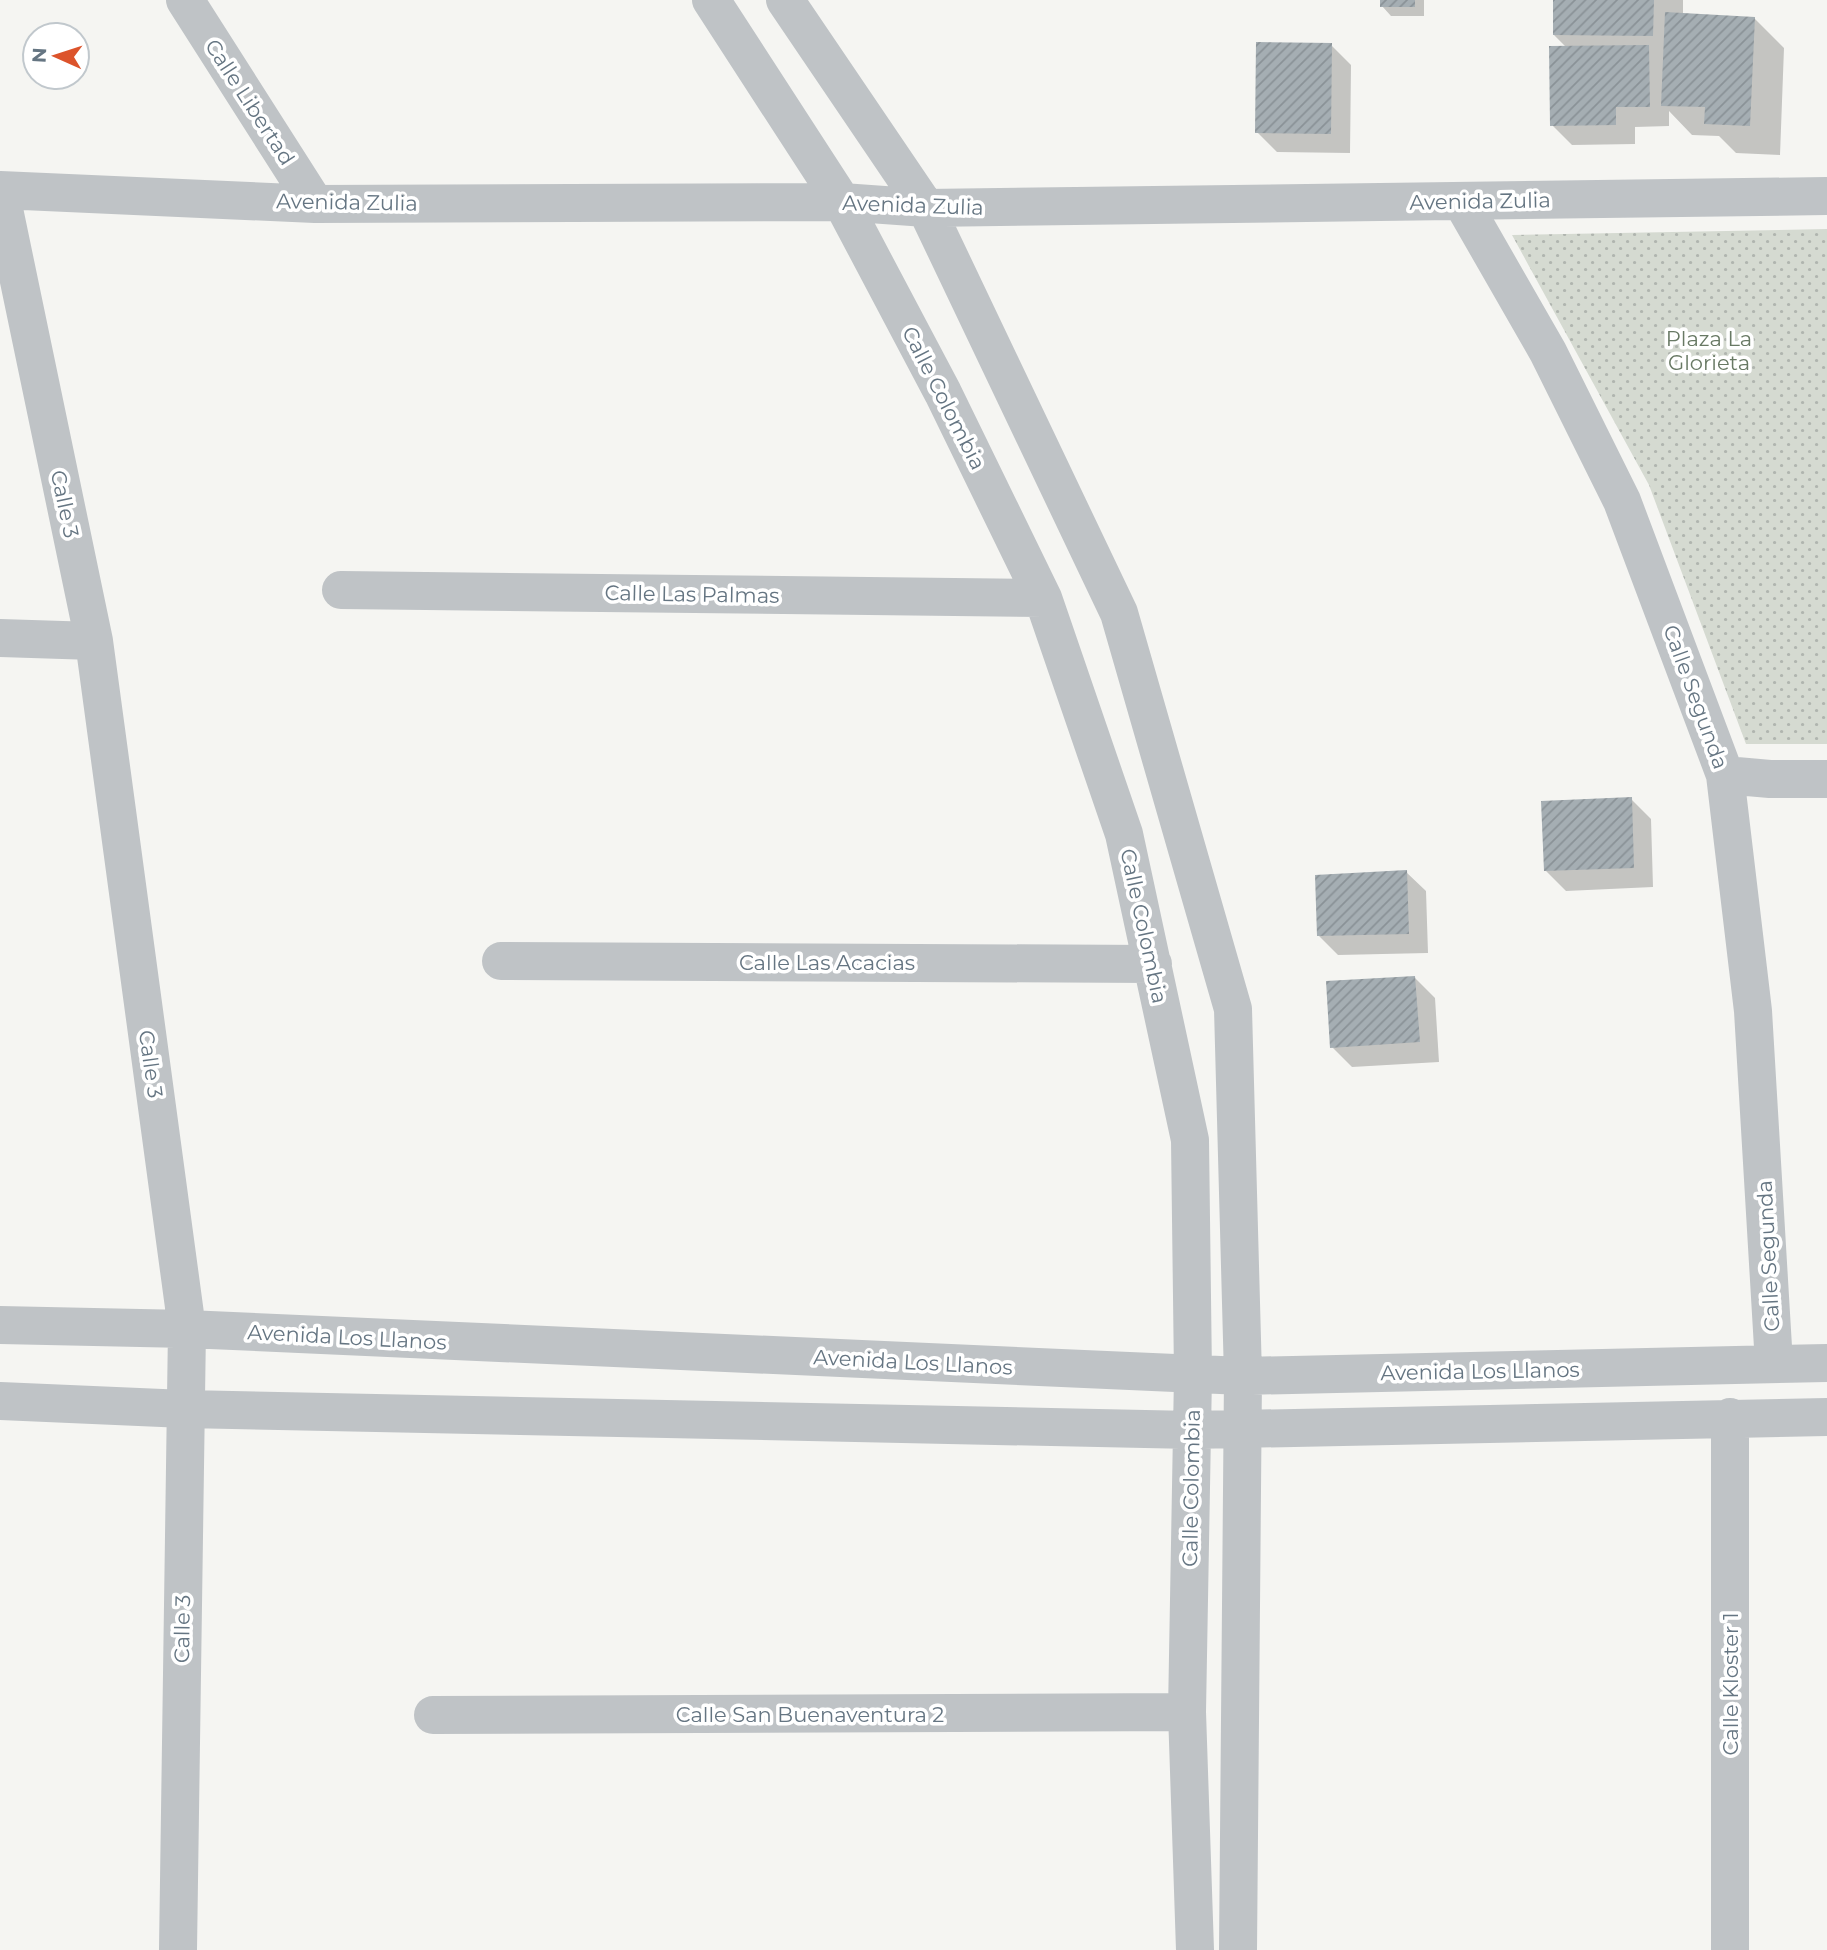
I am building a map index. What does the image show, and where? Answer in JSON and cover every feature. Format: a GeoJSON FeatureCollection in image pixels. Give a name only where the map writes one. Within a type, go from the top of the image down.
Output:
{"type":"FeatureCollection","features":[{"type":"Feature","properties":{"kind":"street","name":"Calle Libertad"},"geometry":{"type":"LineString","coordinates":[[185,0],[315,204]]}},
{"type":"Feature","properties":{"kind":"street","name":"Calle Colombia"},"geometry":{"type":"LineString","coordinates":[[711,0],[842,202],[943,393],[1043,598],[1124,834],[1190,1140],[1193,1375],[1187,1712],[1195,1950]]}},
{"type":"Feature","properties":{"kind":"street"},"geometry":{"type":"LineString","coordinates":[[785,0],[926,208],[1119,613],[1233,1009],[1243,1377],[1238,1950]]}},
{"type":"Feature","properties":{"kind":"street","name":"Avenida Zulia"},"geometry":{"type":"LineString","coordinates":[[0,190],[315,204],[842,202],[926,208],[1827,196]]}},
{"type":"Feature","properties":{"kind":"street","name":"Calle 3"},"geometry":{"type":"LineString","coordinates":[[0,190],[94,641],[187,1329],[178,1950]]}},
{"type":"Feature","properties":{"kind":"street","name":"Calle Segunda"},"geometry":{"type":"LineString","coordinates":[[1462,202],[1548,352],[1622,501],[1725,775],[1753,1011],[1774,1364]]}},
{"type":"Feature","properties":{"kind":"street","name":"Calle Las Palmas"},"geometry":{"type":"LineString","coordinates":[[341,590],[1043,598]]}},
{"type":"Feature","properties":{"kind":"street"},"geometry":{"type":"LineString","coordinates":[[0,638],[94,641]]}},
{"type":"Feature","properties":{"kind":"street"},"geometry":{"type":"LineString","coordinates":[[1725,775],[1770,779],[1827,779]]}},
{"type":"Feature","properties":{"kind":"street","name":"Calle Las Acacias"},"geometry":{"type":"LineString","coordinates":[[501,961],[1153,964]]}},
{"type":"Feature","properties":{"kind":"street","name":"Avenida Los Llanos"},"geometry":{"type":"LineString","coordinates":[[0,1325],[187,1329],[1243,1377],[1827,1363]]}},
{"type":"Feature","properties":{"kind":"street"},"geometry":{"type":"LineString","coordinates":[[0,1401],[185,1409],[1192,1430],[1827,1417]]}},
{"type":"Feature","properties":{"kind":"street","name":"Calle Kloster 1"},"geometry":{"type":"LineString","coordinates":[[1730,1417],[1730,1950]]}},
{"type":"Feature","properties":{"kind":"street","name":"Calle San Buenaventura 2"},"geometry":{"type":"LineString","coordinates":[[433,1715],[1187,1712]]}},
{"type":"Feature","properties":{"kind":"green space","name":"Plaza La Glorieta"},"geometry":{"type":"Polygon","coordinates":[[[1827,229],[1827,744],[1746,744],[1649,485],[1512,235],[1827,229]]]}},
{"type":"Feature","properties":{"kind":"building"},"geometry":{"type":"Polygon","coordinates":[[[1380,0],[1415,0],[1415,7],[1380,7],[1380,0]]]}},
{"type":"Feature","properties":{"kind":"building"},"geometry":{"type":"Polygon","coordinates":[[[1553,0],[1654,0],[1653,36],[1553,35],[1553,0]]]}},
{"type":"Feature","properties":{"kind":"building"},"geometry":{"type":"Polygon","coordinates":[[[1665,12],[1755,17],[1750,126],[1704,124],[1705,107],[1661,106],[1665,12]]]}},
{"type":"Feature","properties":{"kind":"building"},"geometry":{"type":"Polygon","coordinates":[[[1256,42],[1332,43],[1331,134],[1255,133],[1256,42]]]}},
{"type":"Feature","properties":{"kind":"building"},"geometry":{"type":"Polygon","coordinates":[[[1649,45],[1650,107],[1616,107],[1616,125],[1550,126],[1549,46],[1649,45]]]}},
{"type":"Feature","properties":{"kind":"building"},"geometry":{"type":"Polygon","coordinates":[[[1632,797],[1634,868],[1544,871],[1541,801],[1632,797]]]}},
{"type":"Feature","properties":{"kind":"building"},"geometry":{"type":"Polygon","coordinates":[[[1407,870],[1409,934],[1317,936],[1315,875],[1407,870]]]}},
{"type":"Feature","properties":{"kind":"building"},"geometry":{"type":"Polygon","coordinates":[[[1415,976],[1420,1042],[1330,1048],[1326,981],[1415,976]]]}}]}
